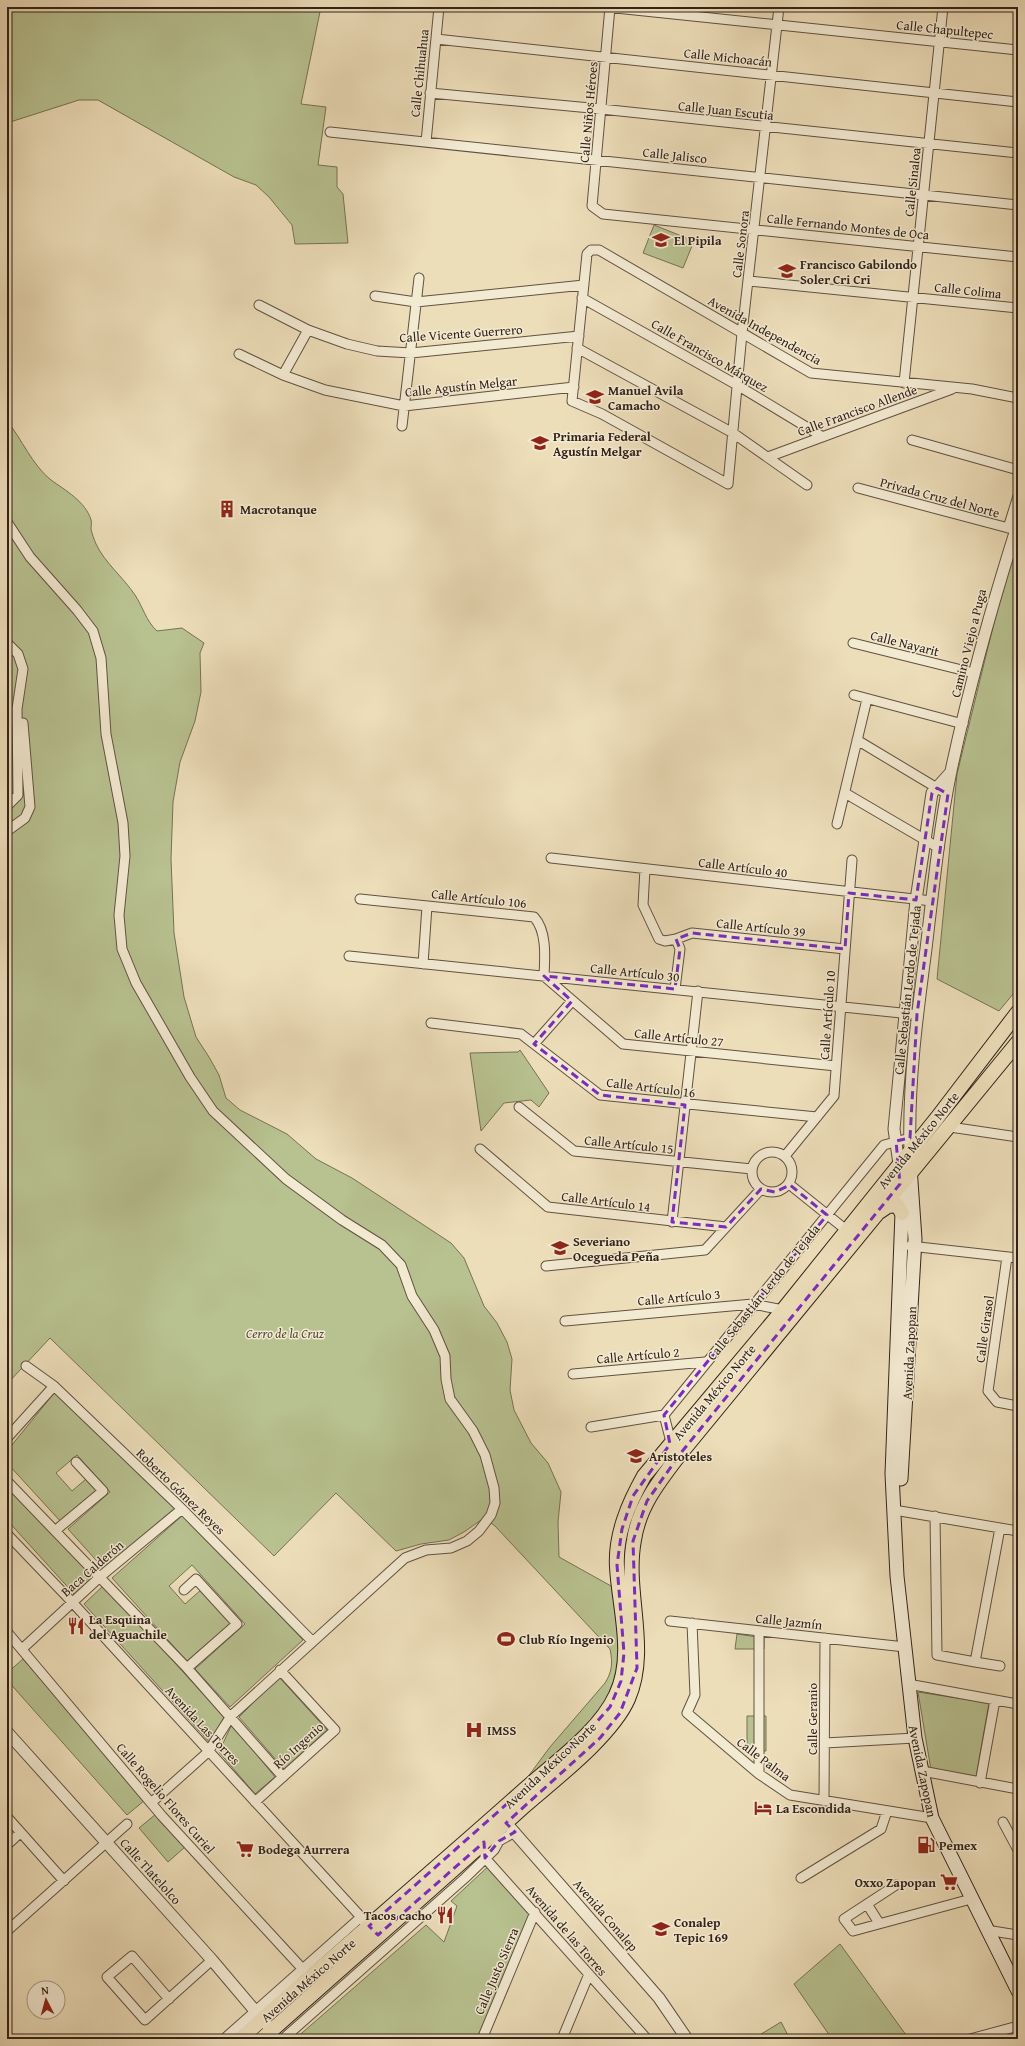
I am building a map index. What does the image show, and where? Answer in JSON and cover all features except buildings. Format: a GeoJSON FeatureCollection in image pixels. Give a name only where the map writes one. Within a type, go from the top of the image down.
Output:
{"type":"FeatureCollection","features":[{"type":"Feature","properties":{"kind":"main road","name":"Avenida México Norte"},"geometry":{"type":"LineString","coordinates":[[240,2039],[259,2015],[306,1973],[370,1926],[480,1838],[507,1823],[600,1738],[611,1726],[627,1700],[637,1668],[632,1568],[633,1541],[638,1521],[647,1501],[675,1449],[852,1235],[899,1164],[910,1144],[1013,1027],[1018,1012]]}},
{"type":"Feature","properties":{"kind":"main road","name":"Avenida México Norte"},"geometry":{"type":"LineString","coordinates":[[852,1235],[879,1212],[900,1184],[950,1127],[1018,1042]]}},
{"type":"Feature","properties":{"kind":"main road","name":"Calle Sebastián Lerdo de Tejada"},"geometry":{"type":"LineString","coordinates":[[910,1144],[910,1173]]}},
{"type":"Feature","properties":{"kind":"main road","name":"Calle Sebastián Lerdo de Tejada"},"geometry":{"type":"LineString","coordinates":[[899,1164],[902,1213]]}},
{"type":"Feature","properties":{"kind":"main road","name":"Avenida Zapopan"},"geometry":{"type":"LineString","coordinates":[[910,1173],[915,1247],[896,1510],[896,1532],[897,1576],[915,1738],[932,1818],[986,1930],[1018,1991]]}},
{"type":"Feature","properties":{"kind":"main road"},"geometry":{"type":"LineString","coordinates":[[879,1212],[888,1206],[897,1205],[902,1213]]}},
{"type":"Feature","properties":{"kind":"main road","name":"Avenida Zapopan"},"geometry":{"type":"LineString","coordinates":[[896,1510],[892,1474],[902,1246],[902,1213]]}},
{"type":"Feature","properties":{"kind":"main road","name":"Avenida México Norte"},"geometry":{"type":"LineString","coordinates":[[270,2036],[370,1926]]}},
{"type":"Feature","properties":{"kind":"street","name":"Calle Chihuahua"},"geometry":{"type":"LineString","coordinates":[[426,142],[439,7]]}},
{"type":"Feature","properties":{"kind":"street","name":"Calle Chapultepec"},"geometry":{"type":"LineString","coordinates":[[606,7],[1018,50]]}},
{"type":"Feature","properties":{"kind":"street","name":"Calle Niños Héroes"},"geometry":{"type":"LineString","coordinates":[[603,214],[592,206],[610,7]]}},
{"type":"Feature","properties":{"kind":"street","name":"Calle Sonora"},"geometry":{"type":"LineString","coordinates":[[574,388],[572,401],[602,414],[728,484],[742,333],[779,7]]}},
{"type":"Feature","properties":{"kind":"street","name":"Calle Sinaloa"},"geometry":{"type":"LineString","coordinates":[[904,383],[943,7]]}},
{"type":"Feature","properties":{"kind":"street","name":"Calle Michoacán"},"geometry":{"type":"LineString","coordinates":[[436,39],[1018,102]]}},
{"type":"Feature","properties":{"kind":"street","name":"Calle Juan Escutia"},"geometry":{"type":"LineString","coordinates":[[430,93],[601,109],[766,128],[1018,153]]}},
{"type":"Feature","properties":{"kind":"street","name":"Calle Jalisco"},"geometry":{"type":"LineString","coordinates":[[330,132],[1018,205]]}},
{"type":"Feature","properties":{"kind":"street","name":"Calle Fernando Montes de Oca"},"geometry":{"type":"LineString","coordinates":[[603,214],[1018,257]]}},
{"type":"Feature","properties":{"kind":"street","name":"Avenida Independencia"},"geometry":{"type":"LineString","coordinates":[[584,285],[587,254],[591,250],[599,250],[811,373],[955,388],[1018,398]]}},
{"type":"Feature","properties":{"kind":"street"},"geometry":{"type":"LineString","coordinates":[[402,426],[419,278]]}},
{"type":"Feature","properties":{"kind":"street","name":"Calle Colima"},"geometry":{"type":"LineString","coordinates":[[749,281],[1018,308]]}},
{"type":"Feature","properties":{"kind":"street"},"geometry":{"type":"LineString","coordinates":[[376,296],[416,302],[584,285],[574,388]]}},
{"type":"Feature","properties":{"kind":"street","name":"Calle Francisco Márquez"},"geometry":{"type":"LineString","coordinates":[[582,298],[737,385],[823,436]]}},
{"type":"Feature","properties":{"kind":"street","name":"Calle Vicente Guerrero"},"geometry":{"type":"LineString","coordinates":[[259,305],[308,330],[347,344],[377,350],[411,353],[579,336]]}},
{"type":"Feature","properties":{"kind":"street"},"geometry":{"type":"LineString","coordinates":[[283,375],[308,330]]}},
{"type":"Feature","properties":{"kind":"street"},"geometry":{"type":"LineString","coordinates":[[577,348],[733,433],[807,485]]}},
{"type":"Feature","properties":{"kind":"street","name":"Calle Agustín Melgar"},"geometry":{"type":"LineString","coordinates":[[239,354],[283,375],[325,390],[404,406],[574,388]]}},
{"type":"Feature","properties":{"kind":"street","name":"Calle Francisco Allende"},"geometry":{"type":"LineString","coordinates":[[768,457],[955,388]]}},
{"type":"Feature","properties":{"kind":"street"},"geometry":{"type":"LineString","coordinates":[[912,440],[1018,470]]}},
{"type":"Feature","properties":{"kind":"street","name":"Privada Cruz del Norte"},"geometry":{"type":"LineString","coordinates":[[858,488],[1014,527]]}},
{"type":"Feature","properties":{"kind":"street"},"geometry":{"type":"LineString","coordinates":[[1014,527],[1018,496]]}},
{"type":"Feature","properties":{"kind":"street"},"geometry":{"type":"LineString","coordinates":[[7,522],[30,556],[77,610],[93,631],[102,658],[106,734],[123,823],[125,856],[119,915],[122,949],[136,983],[187,1071],[213,1111],[286,1179],[342,1220],[382,1245],[401,1265],[412,1296],[434,1330],[445,1356],[446,1379],[450,1399],[473,1431],[485,1455],[494,1488],[495,1503],[491,1515],[479,1531],[467,1541],[451,1548],[426,1550],[405,1558],[231,1716],[208,1752],[150,1802]]}},
{"type":"Feature","properties":{"kind":"street","name":"Camino Viejo a Puga"},"geometry":{"type":"LineString","coordinates":[[951,772],[974,673],[1014,527]]}},
{"type":"Feature","properties":{"kind":"street"},"geometry":{"type":"LineString","coordinates":[[7,643],[18,654],[23,669],[17,714],[18,795],[7,806]]}},
{"type":"Feature","properties":{"kind":"street","name":"Calle Nayarit"},"geometry":{"type":"LineString","coordinates":[[853,643],[974,673]]}},
{"type":"Feature","properties":{"kind":"street"},"geometry":{"type":"LineString","coordinates":[[854,695],[962,724]]}},
{"type":"Feature","properties":{"kind":"street"},"geometry":{"type":"LineString","coordinates":[[838,824],[867,699]]}},
{"type":"Feature","properties":{"kind":"street"},"geometry":{"type":"LineString","coordinates":[[7,831],[25,818],[30,807],[22,719],[17,714]]}},
{"type":"Feature","properties":{"kind":"street"},"geometry":{"type":"LineString","coordinates":[[857,740],[948,794]]}},
{"type":"Feature","properties":{"kind":"street","name":"Calle Sebastián Lerdo de Tejada"},"geometry":{"type":"LineString","coordinates":[[899,1164],[894,1129],[916,900],[932,794],[951,772]]}},
{"type":"Feature","properties":{"kind":"street","name":"Calle Sebastián Lerdo de Tejada"},"geometry":{"type":"LineString","coordinates":[[664,1415],[705,1362],[884,1145],[896,1141],[910,1144],[910,1099],[917,1014],[939,848],[951,772]]}},
{"type":"Feature","properties":{"kind":"street"},"geometry":{"type":"LineString","coordinates":[[845,793],[939,848]]}},
{"type":"Feature","properties":{"kind":"street","name":"Calle Artículo 40"},"geometry":{"type":"LineString","coordinates":[[551,858],[849,893],[932,901]]}},
{"type":"Feature","properties":{"kind":"street","name":"Calle Artículo 10"},"geometry":{"type":"LineString","coordinates":[[785,1156],[834,1096],[852,860]]}},
{"type":"Feature","properties":{"kind":"street"},"geometry":{"type":"LineString","coordinates":[[645,869],[643,905],[659,939],[665,942],[676,939],[680,949],[675,989]]}},
{"type":"Feature","properties":{"kind":"street","name":"Calle Artículo 106"},"geometry":{"type":"LineString","coordinates":[[360,899],[534,917],[539,922],[545,952],[544,976]]}},
{"type":"Feature","properties":{"kind":"street"},"geometry":{"type":"LineString","coordinates":[[423,964],[427,906]]}},
{"type":"Feature","properties":{"kind":"street","name":"Calle Artículo 39"},"geometry":{"type":"LineString","coordinates":[[676,939],[692,933],[845,949]]}},
{"type":"Feature","properties":{"kind":"street","name":"Calle Artículo 30"},"geometry":{"type":"LineString","coordinates":[[350,956],[917,1014]]}},
{"type":"Feature","properties":{"kind":"street","name":"Calle Artículo 27"},"geometry":{"type":"LineString","coordinates":[[544,976],[623,1044],[836,1066]]}},
{"type":"Feature","properties":{"kind":"street"},"geometry":{"type":"LineString","coordinates":[[672,1222],[698,991]]}},
{"type":"Feature","properties":{"kind":"street"},"geometry":{"type":"LineString","coordinates":[[534,1044],[572,1001]]}},
{"type":"Feature","properties":{"kind":"street","name":"Calle Artículo 16"},"geometry":{"type":"LineString","coordinates":[[431,1023],[521,1034],[600,1095],[685,1105],[817,1117]]}},
{"type":"Feature","properties":{"kind":"street","name":"Calle Artículo 15"},"geometry":{"type":"LineString","coordinates":[[519,1107],[574,1151],[752,1169]]}},
{"type":"Feature","properties":{"kind":"street"},"geometry":{"type":"LineString","coordinates":[[950,1127],[1018,1137]]}},
{"type":"Feature","properties":{"kind":"street","name":"Calle Artículo 14"},"geometry":{"type":"LineString","coordinates":[[480,1150],[548,1207],[726,1227]]}},
{"type":"Feature","properties":{"kind":"street"},"geometry":{"type":"LineString","coordinates":[[772,1152],[785,1156],[792,1167],[792,1179],[789,1184],[776,1192],[761,1189],[753,1180],[752,1169],[759,1157],[765,1153],[772,1152]]}},
{"type":"Feature","properties":{"kind":"street"},"geometry":{"type":"LineString","coordinates":[[789,1184],[852,1235]]}},
{"type":"Feature","properties":{"kind":"street"},"geometry":{"type":"LineString","coordinates":[[546,1266],[705,1250],[761,1189]]}},
{"type":"Feature","properties":{"kind":"street"},"geometry":{"type":"LineString","coordinates":[[902,1246],[1018,1258]]}},
{"type":"Feature","properties":{"kind":"street","name":"Calle Girasol"},"geometry":{"type":"LineString","coordinates":[[1006,1256],[988,1391],[997,1402],[1018,1406]]}},
{"type":"Feature","properties":{"kind":"street","name":"Calle Artículo 3"},"geometry":{"type":"LineString","coordinates":[[565,1321],[753,1304],[788,1314]]}},
{"type":"Feature","properties":{"kind":"street","name":"Calle Artículo 2"},"geometry":{"type":"LineString","coordinates":[[573,1374],[705,1362]]}},
{"type":"Feature","properties":{"kind":"street","name":"Roberto Gómez Reyes"},"geometry":{"type":"LineString","coordinates":[[26,1366],[54,1386],[182,1509],[312,1641]]}},
{"type":"Feature","properties":{"kind":"street"},"geometry":{"type":"LineString","coordinates":[[7,1438],[54,1386]]}},
{"type":"Feature","properties":{"kind":"street"},"geometry":{"type":"LineString","coordinates":[[591,1427],[664,1415],[675,1449]]}},
{"type":"Feature","properties":{"kind":"street"},"geometry":{"type":"LineString","coordinates":[[56,1530],[103,1491],[76,1462]]}},
{"type":"Feature","properties":{"kind":"street","name":"Avenida Las Torres"},"geometry":{"type":"LineString","coordinates":[[7,1481],[101,1576],[231,1716],[284,1776]]}},
{"type":"Feature","properties":{"kind":"street","name":"Baca Calderón"},"geometry":{"type":"LineString","coordinates":[[22,1649],[101,1576],[182,1509]]}},
{"type":"Feature","properties":{"kind":"street"},"geometry":{"type":"LineString","coordinates":[[896,1510],[1018,1531]]}},
{"type":"Feature","properties":{"kind":"street"},"geometry":{"type":"LineString","coordinates":[[935,1516],[937,1655],[1000,1666]]}},
{"type":"Feature","properties":{"kind":"street"},"geometry":{"type":"LineString","coordinates":[[975,1662],[1000,1528]]}},
{"type":"Feature","properties":{"kind":"street","name":"Avenida Las Torres"},"geometry":{"type":"LineString","coordinates":[[7,1534],[72,1602],[208,1752],[370,1926]]}},
{"type":"Feature","properties":{"kind":"street"},"geometry":{"type":"LineString","coordinates":[[184,1590],[196,1579],[237,1624],[187,1668]]}},
{"type":"Feature","properties":{"kind":"street","name":"Calle Jazmín"},"geometry":{"type":"LineString","coordinates":[[670,1621],[905,1647]]}},
{"type":"Feature","properties":{"kind":"street","name":"Calle Palma"},"geometry":{"type":"LineString","coordinates":[[692,1623],[695,1695],[687,1713],[759,1774],[790,1795],[932,1818]]}},
{"type":"Feature","properties":{"kind":"street"},"geometry":{"type":"LineString","coordinates":[[759,1631],[759,1774]]}},
{"type":"Feature","properties":{"kind":"street","name":"Calle Rogelio Flores Curiel"},"geometry":{"type":"LineString","coordinates":[[7,1632],[150,1802],[306,1973]]}},
{"type":"Feature","properties":{"kind":"street","name":"Calle Geranio"},"geometry":{"type":"LineString","coordinates":[[824,1801],[825,1638]]}},
{"type":"Feature","properties":{"kind":"street","name":"Río Ingenio"},"geometry":{"type":"LineString","coordinates":[[255,1802],[335,1730],[280,1670]]}},
{"type":"Feature","properties":{"kind":"street"},"geometry":{"type":"LineString","coordinates":[[908,1684],[1018,1704]]}},
{"type":"Feature","properties":{"kind":"street"},"geometry":{"type":"LineString","coordinates":[[980,1784],[995,1700]]}},
{"type":"Feature","properties":{"kind":"street","name":"Calle Tlatelolco"},"geometry":{"type":"LineString","coordinates":[[7,1732],[212,1960],[259,2015],[270,2036]]}},
{"type":"Feature","properties":{"kind":"street"},"geometry":{"type":"LineString","coordinates":[[825,1743],[915,1738]]}},
{"type":"Feature","properties":{"kind":"street"},"geometry":{"type":"LineString","coordinates":[[922,1771],[980,1784],[1018,1789]]}},
{"type":"Feature","properties":{"kind":"street"},"geometry":{"type":"LineString","coordinates":[[801,1878],[880,1829],[886,1811]]}},
{"type":"Feature","properties":{"kind":"street"},"geometry":{"type":"LineString","coordinates":[[7,1817],[64,1881]]}},
{"type":"Feature","properties":{"kind":"street"},"geometry":{"type":"LineString","coordinates":[[1003,1822],[1018,1850]]}},
{"type":"Feature","properties":{"kind":"street","name":"Avenida México Norte"},"geometry":{"type":"LineString","coordinates":[[283,2039],[459,1883],[494,1850],[507,1823]]}},
{"type":"Feature","properties":{"kind":"street","name":"Avenida Conalep"},"geometry":{"type":"LineString","coordinates":[[507,1823],[659,1998],[687,2039]]}},
{"type":"Feature","properties":{"kind":"street"},"geometry":{"type":"LineString","coordinates":[[7,1931],[127,1824]]}},
{"type":"Feature","properties":{"kind":"street"},"geometry":{"type":"LineString","coordinates":[[7,1845],[20,1833]]}},
{"type":"Feature","properties":{"kind":"street"},"geometry":{"type":"LineString","coordinates":[[480,1838],[485,1858]]}},
{"type":"Feature","properties":{"kind":"street","name":"Avenida de las Torres"},"geometry":{"type":"LineString","coordinates":[[485,1858],[535,1912],[643,2037]]}},
{"type":"Feature","properties":{"kind":"street"},"geometry":{"type":"LineString","coordinates":[[896,1885],[844,1919],[853,1931],[971,1899]]}},
{"type":"Feature","properties":{"kind":"street"},"geometry":{"type":"LineString","coordinates":[[867,1904],[879,1923]]}},
{"type":"Feature","properties":{"kind":"street","name":"Calle Justo Sierra"},"geometry":{"type":"LineString","coordinates":[[482,2039],[535,1912]]}},
{"type":"Feature","properties":{"kind":"street"},"geometry":{"type":"LineString","coordinates":[[986,1930],[1018,1935]]}},
{"type":"Feature","properties":{"kind":"street"},"geometry":{"type":"LineString","coordinates":[[169,1999],[132,1956],[107,1977],[145,2020],[169,1999],[212,1960]]}},
{"type":"Feature","properties":{"kind":"street"},"geometry":{"type":"LineString","coordinates":[[562,2039],[589,1974]]}},
{"type":"Feature","properties":{"kind":"street","name":"Avenida México Norte"},"geometry":{"type":"LineString","coordinates":[[224,2039],[259,2015]]}},
{"type":"Feature","properties":{"kind":"street"},"geometry":{"type":"LineString","coordinates":[[970,2039],[1018,2026]]}},
{"type":"Feature","properties":{"kind":"highlighted area"},"geometry":{"type":"Polygon","coordinates":[[[937,788],[948,794],[917,1014],[910,1138],[896,1141],[900,1184],[680,1454],[647,1501],[633,1541],[637,1668],[620,1713],[600,1738],[506,1823],[515,1832],[499,1841],[485,1858],[484,1842],[378,1935],[369,1926],[587,1733],[610,1707],[621,1681],[624,1653],[617,1565],[622,1529],[633,1496],[670,1444],[664,1415],[827,1215],[790,1185],[775,1192],[761,1189],[726,1227],[672,1222],[685,1105],[600,1095],[534,1044],[572,1001],[544,976],[675,989],[680,949],[676,939],[692,933],[845,949],[849,893],[916,900],[932,793],[937,788]]]}},
{"type":"Feature","properties":{"kind":"green space"},"geometry":{"type":"Polygon","coordinates":[[[7,7],[321,7],[301,104],[326,107],[318,165],[337,167],[337,187],[343,194],[348,243],[295,244],[292,225],[269,197],[256,185],[234,177],[98,100],[79,100],[7,123],[7,7]]]}},
{"type":"Feature","properties":{"kind":"green space"},"geometry":{"type":"Polygon","coordinates":[[[654,225],[694,241],[683,268],[643,253],[654,225]]]}},
{"type":"Feature","properties":{"kind":"green space","name":"Cerro de la Cruz"},"geometry":{"type":"Polygon","coordinates":[[[7,421],[44,474],[68,492],[85,508],[91,520],[92,533],[100,551],[135,595],[153,627],[157,631],[182,628],[204,643],[200,653],[201,692],[195,721],[180,762],[173,802],[171,859],[174,933],[184,997],[196,1037],[219,1075],[226,1098],[240,1110],[287,1134],[316,1159],[352,1178],[451,1243],[464,1258],[484,1306],[497,1323],[507,1342],[512,1359],[510,1390],[514,1410],[531,1443],[548,1463],[561,1492],[558,1522],[559,1557],[620,1591],[620,1652],[613,1688],[608,1700],[587,1726],[561,1751],[524,1782],[550,1747],[605,1683],[611,1667],[610,1649],[495,1526],[484,1518],[464,1532],[449,1540],[421,1544],[396,1551],[336,1493],[274,1556],[50,1338],[7,1384],[7,421]]]}},
{"type":"Feature","properties":{"kind":"green space"},"geometry":{"type":"Polygon","coordinates":[[[1018,538],[1018,988],[999,1011],[937,979],[957,774],[1003,586],[1018,538]]]}},
{"type":"Feature","properties":{"kind":"green space"},"geometry":{"type":"Polygon","coordinates":[[[520,1050],[549,1093],[539,1107],[531,1100],[504,1103],[481,1131],[470,1053],[518,1052],[520,1050]]]}},
{"type":"Feature","properties":{"kind":"green space"},"geometry":{"type":"Polygon","coordinates":[[[55,1392],[175,1508],[104,1569],[68,1529],[110,1492],[77,1455],[56,1473],[72,1491],[86,1479],[97,1490],[61,1522],[7,1463],[7,1451],[55,1392]]]}},
{"type":"Feature","properties":{"kind":"green space"},"geometry":{"type":"Polygon","coordinates":[[[7,1478],[96,1576],[74,1594],[7,1520],[7,1478]]]}},
{"type":"Feature","properties":{"kind":"green space"},"geometry":{"type":"Polygon","coordinates":[[[183,1515],[303,1640],[230,1707],[195,1669],[245,1624],[192,1565],[169,1586],[185,1604],[202,1589],[231,1623],[187,1661],[112,1578],[183,1515]]]}},
{"type":"Feature","properties":{"kind":"green space"},"geometry":{"type":"Polygon","coordinates":[[[104,1585],[224,1717],[210,1743],[84,1604],[104,1585]]]}},
{"type":"Feature","properties":{"kind":"green space"},"geometry":{"type":"Polygon","coordinates":[[[737,1634],[764,1638],[764,1649],[735,1649],[737,1634]]]}},
{"type":"Feature","properties":{"kind":"green space"},"geometry":{"type":"Polygon","coordinates":[[[23,1659],[145,1800],[127,1815],[7,1680],[7,1673],[23,1659]]]}},
{"type":"Feature","properties":{"kind":"green space"},"geometry":{"type":"Polygon","coordinates":[[[279,1677],[327,1730],[284,1769],[239,1717],[279,1677]]]}},
{"type":"Feature","properties":{"kind":"green space"},"geometry":{"type":"Polygon","coordinates":[[[918,1692],[989,1703],[976,1777],[931,1770],[918,1692]]]}},
{"type":"Feature","properties":{"kind":"green space"},"geometry":{"type":"Polygon","coordinates":[[[747,1716],[766,1716],[766,1751],[747,1751],[747,1716]]]}},
{"type":"Feature","properties":{"kind":"green space"},"geometry":{"type":"Polygon","coordinates":[[[232,1724],[275,1777],[255,1794],[219,1752],[232,1724]]]}},
{"type":"Feature","properties":{"kind":"green space"},"geometry":{"type":"Polygon","coordinates":[[[156,1814],[185,1847],[168,1862],[139,1828],[156,1814]]]}},
{"type":"Feature","properties":{"kind":"green space"},"geometry":{"type":"Polygon","coordinates":[[[494,1861],[535,1909],[477,2039],[295,2039],[426,1925],[444,1942],[457,1906],[451,1901],[494,1861]]]}},
{"type":"Feature","properties":{"kind":"green space"},"geometry":{"type":"Polygon","coordinates":[[[840,1944],[909,2039],[832,2039],[794,1984],[840,1944]]]}},
{"type":"Feature","properties":{"kind":"green space"},"geometry":{"type":"Polygon","coordinates":[[[781,2022],[790,2039],[753,2039],[781,2022]]]}},
{"type":"Feature","properties":{"kind":"place","name":"El Pipila"},"geometry":{"type":"Point","coordinates":[661,240]}},
{"type":"Feature","properties":{"kind":"place","name":"Francisco Gabilondo Soler Cri Cri"},"geometry":{"type":"Point","coordinates":[787,271]}},
{"type":"Feature","properties":{"kind":"place","name":"Manuel Avila Camacho"},"geometry":{"type":"Point","coordinates":[595,397]}},
{"type":"Feature","properties":{"kind":"place","name":"Primaria Federal Agustín Melgar"},"geometry":{"type":"Point","coordinates":[540,443]}},
{"type":"Feature","properties":{"kind":"place","name":"Macrotanque"},"geometry":{"type":"Point","coordinates":[227,509]}},
{"type":"Feature","properties":{"kind":"place","name":"Severiano Ocegueda Peña"},"geometry":{"type":"Point","coordinates":[560,1248]}},
{"type":"Feature","properties":{"kind":"place","name":"Aristoteles"},"geometry":{"type":"Point","coordinates":[636,1456]}},
{"type":"Feature","properties":{"kind":"place","name":"La Esquina del Aguachile"},"geometry":{"type":"Point","coordinates":[76,1626]}},
{"type":"Feature","properties":{"kind":"place","name":"Club Río Ingenio"},"geometry":{"type":"Point","coordinates":[506,1639]}},
{"type":"Feature","properties":{"kind":"place","name":"IMSS"},"geometry":{"type":"Point","coordinates":[474,1730]}},
{"type":"Feature","properties":{"kind":"place","name":"La Escondida"},"geometry":{"type":"Point","coordinates":[763,1808]}},
{"type":"Feature","properties":{"kind":"place","name":"Pemex"},"geometry":{"type":"Point","coordinates":[926,1845]}},
{"type":"Feature","properties":{"kind":"place","name":"Bodega Aurrera"},"geometry":{"type":"Point","coordinates":[245,1849]}},
{"type":"Feature","properties":{"kind":"place","name":"Oxxo Zapopan"},"geometry":{"type":"Point","coordinates":[949,1882]}},
{"type":"Feature","properties":{"kind":"place","name":"Tacos cacho"},"geometry":{"type":"Point","coordinates":[445,1915]}},
{"type":"Feature","properties":{"kind":"place","name":"Conalep Tepic 169"},"geometry":{"type":"Point","coordinates":[661,1929]}}]}
